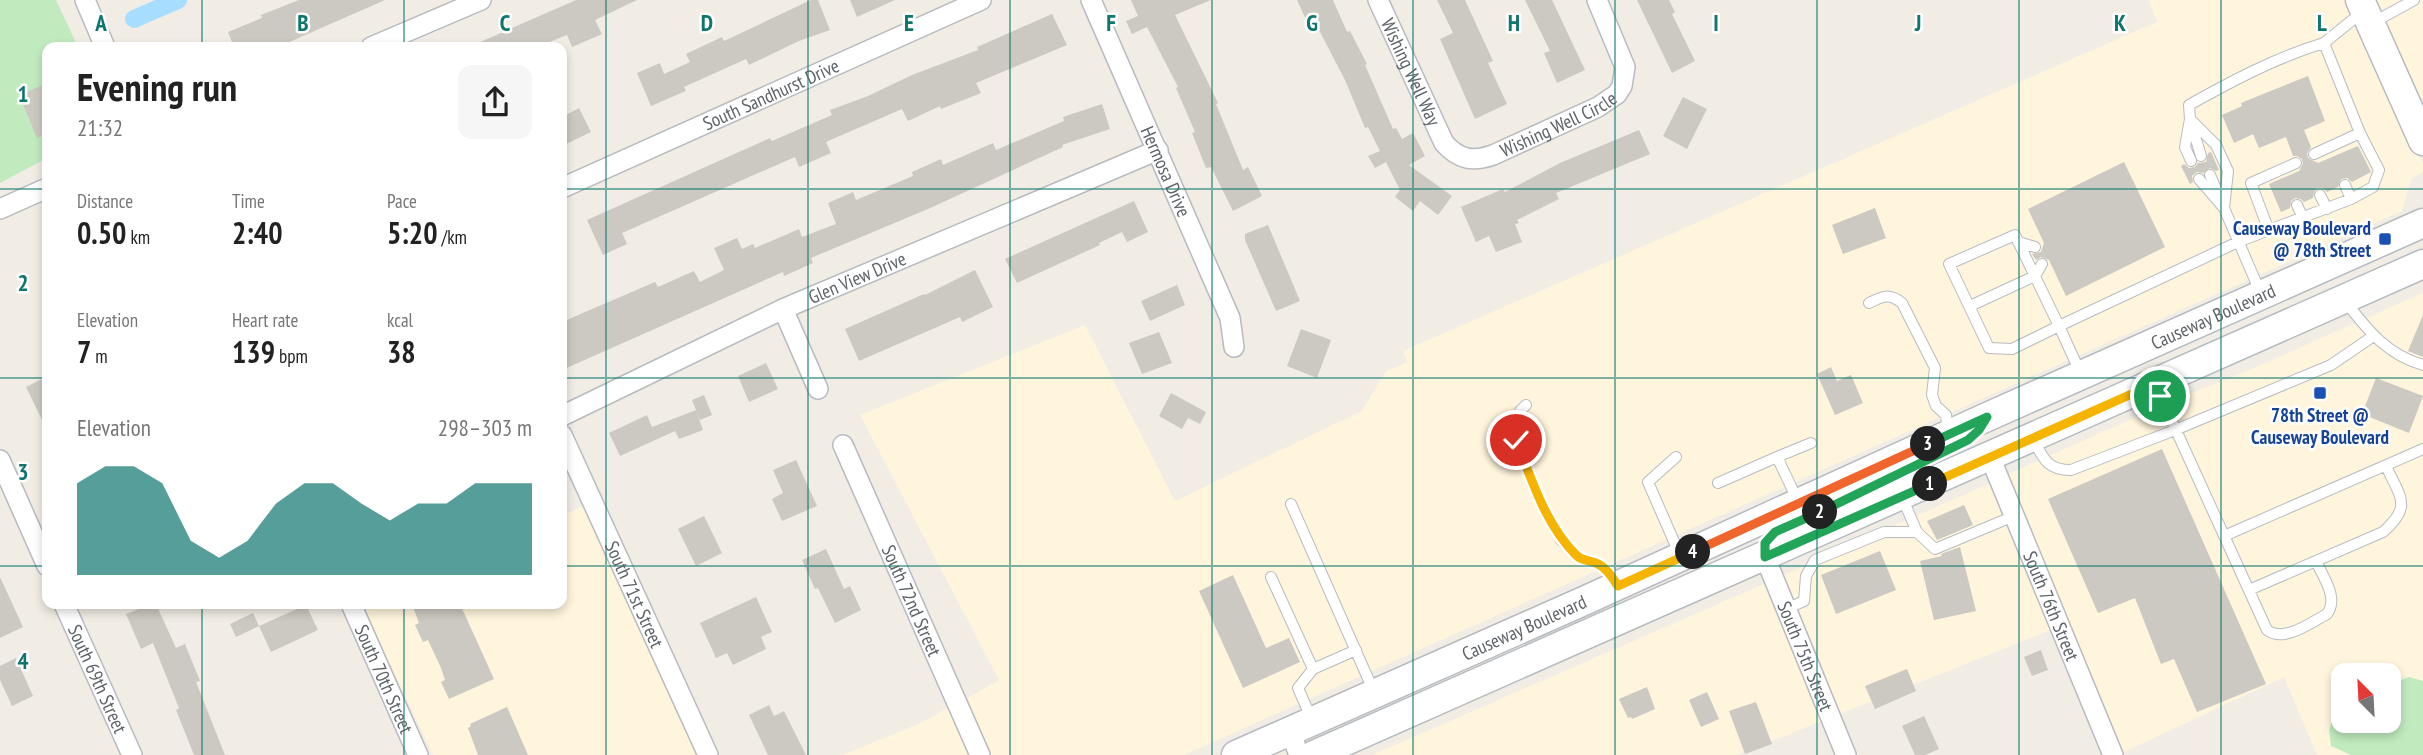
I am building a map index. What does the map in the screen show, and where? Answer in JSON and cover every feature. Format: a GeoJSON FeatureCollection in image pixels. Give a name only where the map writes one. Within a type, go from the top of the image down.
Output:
{"type":"FeatureCollection","features":[{"type":"Feature","properties":{"kind":"main road"},"geometry":{"type":"LineString","coordinates":[[2365,11],[2423,141]]}},
{"type":"Feature","properties":{"kind":"main road","name":"Causeway Boulevard"},"geometry":{"type":"LineString","coordinates":[[1236,755],[1301,736],[1375,694],[2423,223]]}},
{"type":"Feature","properties":{"kind":"main road","name":"Causeway Boulevard"},"geometry":{"type":"LineString","coordinates":[[1314,755],[1765,557],[1840,536],[1901,497],[2423,264]]}},
{"type":"Feature","properties":{"kind":"main road"},"geometry":{"type":"LineString","coordinates":[[1765,557],[1765,543],[1775,532],[1968,440],[1979,430],[1987,417]]}},
{"type":"Feature","properties":{"kind":"street"},"geometry":{"type":"LineString","coordinates":[[85,0],[103,42]]}},
{"type":"Feature","properties":{"kind":"street"},"geometry":{"type":"LineString","coordinates":[[383,42],[481,0]]}},
{"type":"Feature","properties":{"kind":"street","name":"South Sandhurst Drive"},"geometry":{"type":"LineString","coordinates":[[567,186],[981,0]]}},
{"type":"Feature","properties":{"kind":"street","name":"Hermosa Drive"},"geometry":{"type":"LineString","coordinates":[[1091,0],[1230,318],[1234,347]]}},
{"type":"Feature","properties":{"kind":"street","name":"Wishing Well Way"},"geometry":{"type":"LineString","coordinates":[[1378,0],[1444,143]]}},
{"type":"Feature","properties":{"kind":"street","name":"Wishing Well Circle"},"geometry":{"type":"LineString","coordinates":[[1444,143],[1462,158],[1481,159],[1598,107],[1617,94],[1622,86],[1625,67],[1597,0]]}},
{"type":"Feature","properties":{"kind":"street","name":"Glen View Drive"},"geometry":{"type":"LineString","coordinates":[[567,414],[783,309],[1158,150]]}},
{"type":"Feature","properties":{"kind":"street"},"geometry":{"type":"LineString","coordinates":[[0,209],[42,190]]}},
{"type":"Feature","properties":{"kind":"street"},"geometry":{"type":"LineString","coordinates":[[783,309],[818,389]]}},
{"type":"Feature","properties":{"kind":"street","name":"South 72nd Street"},"geometry":{"type":"LineString","coordinates":[[843,445],[981,755]]}},
{"type":"Feature","properties":{"kind":"street","name":"South 71st Street"},"geometry":{"type":"LineString","coordinates":[[567,446],[708,755]]}},
{"type":"Feature","properties":{"kind":"street","name":"South 76th Street"},"geometry":{"type":"LineString","coordinates":[[1990,457],[2113,755]]}},
{"type":"Feature","properties":{"kind":"street"},"geometry":{"type":"LineString","coordinates":[[0,460],[42,555]]}},
{"type":"Feature","properties":{"kind":"street","name":"South 75th Street"},"geometry":{"type":"LineString","coordinates":[[1765,557],[1846,755]]}},
{"type":"Feature","properties":{"kind":"street","name":"South 69th Street"},"geometry":{"type":"LineString","coordinates":[[66,609],[132,755]]}},
{"type":"Feature","properties":{"kind":"street","name":"South 70th Street"},"geometry":{"type":"LineString","coordinates":[[353,609],[418,755]]}},
{"type":"Feature","properties":{"kind":"lane"},"geometry":{"type":"LineString","coordinates":[[2196,159],[2185,147],[2189,105],[2238,78],[2324,43],[2365,11],[2414,0]]}},
{"type":"Feature","properties":{"kind":"lane"},"geometry":{"type":"LineString","coordinates":[[2081,375],[2059,327],[2035,276],[2015,235],[1949,264],[1989,348],[2012,349],[2059,327],[2240,240],[2327,209],[2373,187],[2379,170],[2360,134],[2324,43]]}},
{"type":"Feature","properties":{"kind":"lane"},"geometry":{"type":"LineString","coordinates":[[2189,119],[2216,145],[2228,171],[2224,208]]}},
{"type":"Feature","properties":{"kind":"lane"},"geometry":{"type":"LineString","coordinates":[[2314,154],[2330,152],[2360,134]]}},
{"type":"Feature","properties":{"kind":"lane"},"geometry":{"type":"LineString","coordinates":[[2269,231],[2251,183],[2283,173],[2296,163]]}},
{"type":"Feature","properties":{"kind":"lane"},"geometry":{"type":"LineString","coordinates":[[2210,174],[2262,294]]}},
{"type":"Feature","properties":{"kind":"lane"},"geometry":{"type":"LineString","coordinates":[[2199,180],[2224,208]]}},
{"type":"Feature","properties":{"kind":"lane"},"geometry":{"type":"LineString","coordinates":[[2345,185],[2351,199]]}},
{"type":"Feature","properties":{"kind":"lane"},"geometry":{"type":"LineString","coordinates":[[2320,195],[2327,209]]}},
{"type":"Feature","properties":{"kind":"lane"},"geometry":{"type":"LineString","coordinates":[[2297,205],[2303,218]]}},
{"type":"Feature","properties":{"kind":"lane"},"geometry":{"type":"LineString","coordinates":[[2018,242],[2035,247]]}},
{"type":"Feature","properties":{"kind":"lane"},"geometry":{"type":"LineString","coordinates":[[1970,306],[2035,276],[2042,264]]}},
{"type":"Feature","properties":{"kind":"lane"},"geometry":{"type":"LineString","coordinates":[[1869,303],[1883,296],[1893,296],[1902,303],[1936,368],[1932,395],[1936,406],[1945,415],[1949,434]]}},
{"type":"Feature","properties":{"kind":"lane"},"geometry":{"type":"LineString","coordinates":[[2344,299],[2372,337],[2404,360],[2423,365]]}},
{"type":"Feature","properties":{"kind":"lane"},"geometry":{"type":"LineString","coordinates":[[2033,438],[2046,461],[2057,470],[2071,470],[2331,365],[2372,337]]}},
{"type":"Feature","properties":{"kind":"lane"},"geometry":{"type":"LineString","coordinates":[[2154,384],[2267,631],[2274,636],[2283,635],[2327,614],[2332,608],[2333,598],[2316,561]]}},
{"type":"Feature","properties":{"kind":"lane"},"geometry":{"type":"LineString","coordinates":[[1526,405],[1520,411],[1516,440],[1543,508],[1570,550],[1580,559],[1597,563],[1608,570],[1618,586]]}},
{"type":"Feature","properties":{"kind":"lane"},"geometry":{"type":"LineString","coordinates":[[1718,483],[1811,443]]}},
{"type":"Feature","properties":{"kind":"lane"},"geometry":{"type":"LineString","coordinates":[[2224,536],[2423,449]]}},
{"type":"Feature","properties":{"kind":"lane"},"geometry":{"type":"LineString","coordinates":[[1676,457],[1648,482],[1681,557]]}},
{"type":"Feature","properties":{"kind":"lane"},"geometry":{"type":"LineString","coordinates":[[1777,457],[1799,503]]}},
{"type":"Feature","properties":{"kind":"lane"},"geometry":{"type":"LineString","coordinates":[[2249,590],[2383,532],[2398,519],[2402,503],[2386,466]]}},
{"type":"Feature","properties":{"kind":"lane"},"geometry":{"type":"LineString","coordinates":[[1901,497],[1917,532],[1935,549],[2014,516]]}},
{"type":"Feature","properties":{"kind":"lane"},"geometry":{"type":"LineString","coordinates":[[1292,504],[1375,694]]}},
{"type":"Feature","properties":{"kind":"lane"},"geometry":{"type":"LineString","coordinates":[[1786,609],[1804,601],[1806,576],[1815,560],[1840,536],[1917,532]]}},
{"type":"Feature","properties":{"kind":"lane"},"geometry":{"type":"LineString","coordinates":[[1271,577],[1313,669]]}},
{"type":"Feature","properties":{"kind":"lane"},"geometry":{"type":"LineString","coordinates":[[1301,736],[1298,688],[1313,669],[1356,650]]}},
{"type":"Feature","properties":{"kind":"shaded area"},"geometry":{"type":"Polygon","coordinates":[[[2149,0],[2349,0],[2423,164],[2423,172],[2411,179],[2402,211],[1184,755],[990,755],[965,699],[999,680],[860,415],[1085,325],[1175,501],[1362,411],[1386,371],[1407,362],[1403,351],[2157,22],[2149,0]]]}},
{"type":"Feature","properties":{"kind":"shaded area"},"geometry":{"type":"Polygon","coordinates":[[[2377,0],[2423,0],[2423,120],[2371,3],[2377,0]]]}},
{"type":"Feature","properties":{"kind":"shaded area"},"geometry":{"type":"Polygon","coordinates":[[[2423,293],[2423,681],[2409,677],[2401,680],[2401,663],[2331,663],[2331,746],[2351,755],[2317,755],[2284,677],[2122,753],[2006,475],[2181,397],[2245,372],[2423,293]]]}},
{"type":"Feature","properties":{"kind":"shaded area"},"geometry":{"type":"Polygon","coordinates":[[[1990,483],[2051,630],[1839,714],[1782,576],[1990,483]]]}},
{"type":"Feature","properties":{"kind":"shaded area"},"geometry":{"type":"Polygon","coordinates":[[[584,505],[699,755],[433,755],[364,609],[567,609],[567,514],[584,505]]]}},
{"type":"Feature","properties":{"kind":"shaded area"},"geometry":{"type":"Polygon","coordinates":[[[1766,583],[1822,721],[1737,755],[1372,755],[1766,583]]]}},
{"type":"Feature","properties":{"kind":"shaded area"},"geometry":{"type":"Polygon","coordinates":[[[949,707],[971,755],[843,755],[923,722],[949,707]]]}},
{"type":"Feature","properties":{"kind":"green space"},"geometry":{"type":"Polygon","coordinates":[[[0,0],[56,0],[76,42],[42,42],[42,161],[0,183],[0,0]]]}},
{"type":"Feature","properties":{"kind":"green space"},"geometry":{"type":"Polygon","coordinates":[[[2409,677],[2423,681],[2423,755],[2351,755],[2331,746],[2329,730],[2331,723],[2331,733],[2401,733],[2401,680],[2409,677]]]}},
{"type":"Feature","properties":{"kind":"building"},"geometry":{"type":"Polygon","coordinates":[[[299,0],[385,0],[289,42],[232,42],[228,32],[262,18],[261,15],[299,0]]]}},
{"type":"Feature","properties":{"kind":"building"},"geometry":{"type":"Polygon","coordinates":[[[576,0],[637,0],[595,20],[602,34],[572,47],[567,35],[550,42],[480,42],[576,0]]]}},
{"type":"Feature","properties":{"kind":"building"},"geometry":{"type":"Polygon","coordinates":[[[811,0],[818,0],[830,30],[799,41],[749,65],[746,59],[684,87],[686,91],[651,106],[637,73],[660,63],[664,74],[690,62],[686,54],[722,37],[724,41],[811,0]]]}},
{"type":"Feature","properties":{"kind":"building"},"geometry":{"type":"Polygon","coordinates":[[[850,0],[895,0],[857,17],[850,0]]]}},
{"type":"Feature","properties":{"kind":"building"},"geometry":{"type":"Polygon","coordinates":[[[1131,0],[1211,0],[1175,15],[1218,103],[1216,104],[1243,170],[1248,167],[1262,196],[1233,211],[1211,167],[1206,168],[1192,133],[1195,132],[1176,88],[1178,87],[1147,27],[1132,34],[1126,21],[1138,16],[1131,0]]]}},
{"type":"Feature","properties":{"kind":"building"},"geometry":{"type":"Polygon","coordinates":[[[1297,0],[1333,0],[1347,32],[1350,31],[1367,64],[1365,65],[1393,129],[1396,128],[1402,139],[1413,133],[1425,156],[1409,165],[1452,196],[1438,215],[1420,201],[1413,211],[1395,197],[1400,190],[1386,162],[1375,168],[1368,156],[1380,151],[1368,127],[1365,128],[1345,80],[1319,30],[1312,33],[1297,0]]]}},
{"type":"Feature","properties":{"kind":"building"},"geometry":{"type":"Polygon","coordinates":[[[1437,0],[1465,0],[1493,61],[1488,63],[1507,104],[1475,119],[1440,39],[1453,33],[1437,0]]]}},
{"type":"Feature","properties":{"kind":"building"},"geometry":{"type":"Polygon","coordinates":[[[1525,0],[1552,0],[1585,70],[1557,83],[1544,53],[1550,51],[1525,0]]]}},
{"type":"Feature","properties":{"kind":"building"},"geometry":{"type":"Polygon","coordinates":[[[1637,0],[1669,0],[1675,12],[1672,14],[1695,61],[1672,73],[1637,0]]]}},
{"type":"Feature","properties":{"kind":"building"},"geometry":{"type":"Polygon","coordinates":[[[1052,14],[1067,45],[976,83],[981,93],[941,109],[940,106],[908,121],[902,109],[826,142],[831,153],[799,167],[795,157],[622,233],[627,244],[603,255],[587,220],[770,138],[772,141],[832,115],[830,110],[978,50],[977,47],[1052,14]]]}},
{"type":"Feature","properties":{"kind":"building"},"geometry":{"type":"Polygon","coordinates":[[[2308,76],[2325,121],[2304,130],[2311,147],[2307,153],[2308,158],[2318,163],[2358,146],[2371,172],[2352,182],[2347,178],[2341,179],[2338,187],[2327,192],[2323,188],[2317,188],[2313,198],[2304,202],[2295,198],[2291,201],[2290,208],[2281,212],[2269,184],[2299,171],[2303,164],[2302,159],[2293,156],[2286,137],[2259,148],[2253,134],[2234,143],[2222,115],[2242,106],[2241,103],[2308,76]]]}},
{"type":"Feature","properties":{"kind":"building"},"geometry":{"type":"Polygon","coordinates":[[[42,85],[42,136],[37,138],[19,95],[42,85]]]}},
{"type":"Feature","properties":{"kind":"building"},"geometry":{"type":"Polygon","coordinates":[[[1683,97],[1707,109],[1687,149],[1663,136],[1683,97]]]}},
{"type":"Feature","properties":{"kind":"building"},"geometry":{"type":"Polygon","coordinates":[[[1102,104],[1110,129],[1062,145],[1063,147],[928,209],[811,258],[813,263],[784,276],[783,272],[567,368],[567,320],[655,282],[658,287],[694,271],[700,282],[724,270],[714,248],[737,238],[742,249],[753,244],[755,248],[799,229],[802,237],[836,224],[828,203],[853,192],[856,200],[913,176],[912,172],[941,159],[943,165],[993,143],[996,150],[1064,121],[1063,117],[1102,104]]]}},
{"type":"Feature","properties":{"kind":"building"},"geometry":{"type":"Polygon","coordinates":[[[579,108],[591,132],[567,144],[567,114],[579,108]]]}},
{"type":"Feature","properties":{"kind":"building"},"geometry":{"type":"Polygon","coordinates":[[[1639,130],[1650,154],[1556,193],[1559,199],[1517,220],[1519,223],[1515,224],[1522,242],[1496,252],[1489,236],[1476,242],[1461,207],[1503,189],[1505,192],[1560,163],[1639,130]]]}},
{"type":"Feature","properties":{"kind":"building"},"geometry":{"type":"Polygon","coordinates":[[[2211,152],[2219,170],[2210,168],[2203,173],[2197,172],[2192,176],[2193,182],[2190,184],[2181,166],[2184,164],[2189,168],[2206,162],[2208,153],[2211,152]]]}},
{"type":"Feature","properties":{"kind":"building"},"geometry":{"type":"Polygon","coordinates":[[[2124,162],[2165,247],[2066,296],[2049,260],[2041,257],[2036,260],[2032,254],[2041,252],[2044,243],[2028,209],[2124,162]]]}},
{"type":"Feature","properties":{"kind":"building"},"geometry":{"type":"Polygon","coordinates":[[[1134,201],[1148,232],[1127,242],[1122,232],[1017,283],[1005,259],[1134,201]]]}},
{"type":"Feature","properties":{"kind":"building"},"geometry":{"type":"Polygon","coordinates":[[[1875,208],[1886,238],[1843,254],[1832,225],[1875,208]]]}},
{"type":"Feature","properties":{"kind":"building"},"geometry":{"type":"Polygon","coordinates":[[[1268,225],[1300,301],[1276,311],[1245,240],[1245,234],[1268,225]]]}},
{"type":"Feature","properties":{"kind":"building"},"geometry":{"type":"Polygon","coordinates":[[[975,270],[993,307],[962,322],[960,317],[859,361],[845,329],[925,295],[975,270]]]}},
{"type":"Feature","properties":{"kind":"building"},"geometry":{"type":"Polygon","coordinates":[[[1177,285],[1185,305],[1150,321],[1141,301],[1177,285]]]}},
{"type":"Feature","properties":{"kind":"building"},"geometry":{"type":"Polygon","coordinates":[[[2423,315],[2423,357],[2408,351],[2423,315]]]}},
{"type":"Feature","properties":{"kind":"building"},"geometry":{"type":"Polygon","coordinates":[[[1301,329],[1331,340],[1317,378],[1287,366],[1301,329]]]}},
{"type":"Feature","properties":{"kind":"building"},"geometry":{"type":"Polygon","coordinates":[[[1159,332],[1172,363],[1142,374],[1129,343],[1159,332]]]}},
{"type":"Feature","properties":{"kind":"building"},"geometry":{"type":"Polygon","coordinates":[[[766,363],[778,389],[749,402],[738,376],[766,363]]]}},
{"type":"Feature","properties":{"kind":"building"},"geometry":{"type":"Polygon","coordinates":[[[1831,367],[1837,381],[1851,375],[1863,403],[1835,415],[1817,374],[1831,367]]]}},
{"type":"Feature","properties":{"kind":"building"},"geometry":{"type":"Polygon","coordinates":[[[2376,378],[2423,396],[2409,433],[2362,414],[2376,378]]]}},
{"type":"Feature","properties":{"kind":"building"},"geometry":{"type":"Polygon","coordinates":[[[42,379],[42,420],[26,387],[42,379]]]}},
{"type":"Feature","properties":{"kind":"building"},"geometry":{"type":"Polygon","coordinates":[[[1171,393],[1206,412],[1200,424],[1188,418],[1182,429],[1159,416],[1171,393]]]}},
{"type":"Feature","properties":{"kind":"building"},"geometry":{"type":"Polygon","coordinates":[[[704,395],[712,415],[700,420],[692,400],[704,395]]]}},
{"type":"Feature","properties":{"kind":"building"},"geometry":{"type":"Polygon","coordinates":[[[696,410],[703,430],[679,439],[675,431],[620,456],[609,433],[647,415],[652,427],[696,410]]]}},
{"type":"Feature","properties":{"kind":"building"},"geometry":{"type":"Polygon","coordinates":[[[2162,449],[2266,684],[2197,712],[2174,659],[2161,664],[2135,598],[2098,613],[2048,499],[2162,449]]]}},
{"type":"Feature","properties":{"kind":"building"},"geometry":{"type":"Polygon","coordinates":[[[796,460],[817,506],[782,521],[772,499],[783,493],[773,470],[796,460]]]}},
{"type":"Feature","properties":{"kind":"building"},"geometry":{"type":"Polygon","coordinates":[[[1964,505],[1973,525],[1937,540],[1927,521],[1964,505]]]}},
{"type":"Feature","properties":{"kind":"building"},"geometry":{"type":"Polygon","coordinates":[[[704,516],[722,553],[696,566],[678,529],[704,516]]]}},
{"type":"Feature","properties":{"kind":"building"},"geometry":{"type":"Polygon","coordinates":[[[1960,547],[1976,611],[1934,620],[1920,561],[1942,556],[1941,554],[1960,547]]]}},
{"type":"Feature","properties":{"kind":"building"},"geometry":{"type":"Polygon","coordinates":[[[826,549],[844,589],[850,586],[861,610],[835,623],[802,560],[826,549]]]}},
{"type":"Feature","properties":{"kind":"building"},"geometry":{"type":"Polygon","coordinates":[[[1880,551],[1896,590],[1836,614],[1821,575],[1880,551]]]}},
{"type":"Feature","properties":{"kind":"building"},"geometry":{"type":"Polygon","coordinates":[[[1233,575],[1266,648],[1289,638],[1300,662],[1243,688],[1199,591],[1233,575]]]}},
{"type":"Feature","properties":{"kind":"building"},"geometry":{"type":"Polygon","coordinates":[[[0,577],[23,627],[0,638],[0,577]]]}},
{"type":"Feature","properties":{"kind":"building"},"geometry":{"type":"Polygon","coordinates":[[[756,597],[772,632],[761,637],[766,649],[733,665],[727,653],[716,658],[700,623],[756,597]]]}},
{"type":"Feature","properties":{"kind":"building"},"geometry":{"type":"Polygon","coordinates":[[[138,609],[158,609],[176,648],[185,644],[200,681],[196,682],[225,755],[194,755],[153,643],[141,649],[126,614],[138,609]]]}},
{"type":"Feature","properties":{"kind":"building"},"geometry":{"type":"Polygon","coordinates":[[[297,609],[308,609],[318,630],[271,652],[259,626],[297,609]]]}},
{"type":"Feature","properties":{"kind":"building"},"geometry":{"type":"Polygon","coordinates":[[[414,609],[462,609],[494,679],[449,699],[441,682],[445,680],[441,668],[428,640],[423,642],[415,625],[419,623],[414,609]]]}},
{"type":"Feature","properties":{"kind":"building"},"geometry":{"type":"Polygon","coordinates":[[[253,613],[259,626],[236,637],[230,624],[253,613]]]}},
{"type":"Feature","properties":{"kind":"building"},"geometry":{"type":"Polygon","coordinates":[[[2041,650],[2048,670],[2032,676],[2024,657],[2041,650]]]}},
{"type":"Feature","properties":{"kind":"building"},"geometry":{"type":"Polygon","coordinates":[[[16,658],[33,696],[12,706],[0,680],[0,666],[16,658]]]}},
{"type":"Feature","properties":{"kind":"building"},"geometry":{"type":"Polygon","coordinates":[[[1907,669],[1916,691],[1875,709],[1865,686],[1907,669]]]}},
{"type":"Feature","properties":{"kind":"building"},"geometry":{"type":"Polygon","coordinates":[[[1647,687],[1655,709],[1632,719],[1628,718],[1619,699],[1647,687]]]}},
{"type":"Feature","properties":{"kind":"building"},"geometry":{"type":"Polygon","coordinates":[[[1707,692],[1719,719],[1701,727],[1689,700],[1707,692]]]}},
{"type":"Feature","properties":{"kind":"building"},"geometry":{"type":"Polygon","coordinates":[[[1756,702],[1772,744],[1745,754],[1729,711],[1756,702]]]}},
{"type":"Feature","properties":{"kind":"building"},"geometry":{"type":"Polygon","coordinates":[[[769,705],[774,716],[784,711],[806,755],[768,755],[749,715],[769,705]]]}},
{"type":"Feature","properties":{"kind":"building"},"geometry":{"type":"Polygon","coordinates":[[[507,707],[528,755],[478,755],[468,728],[470,724],[507,707]]]}},
{"type":"Feature","properties":{"kind":"building"},"geometry":{"type":"Polygon","coordinates":[[[1924,716],[1939,749],[1925,755],[1915,755],[1902,726],[1924,716]]]}},
{"type":"Feature","properties":{"kind":"waterway"},"geometry":{"type":"LineString","coordinates":[[134,19],[178,0]]}},
{"type":"Feature","properties":{"kind":"place","name":"Causeway Boulevard @ 78th Street"},"geometry":{"type":"Point","coordinates":[2385,239]}},
{"type":"Feature","properties":{"kind":"place","name":"78th Street @ Causeway Boulevard"},"geometry":{"type":"Point","coordinates":[2320,393]}},
{"type":"Feature","properties":{"kind":"route"},"geometry":{"type":"LineString","coordinates":[[1516,440],[1543,508],[1562,541],[1580,559],[1597,563],[1608,570],[1618,586],[1987,417],[1979,430],[1968,440],[1775,532],[1765,543],[1765,557],[2154,384],[2160,396]]}}]}
